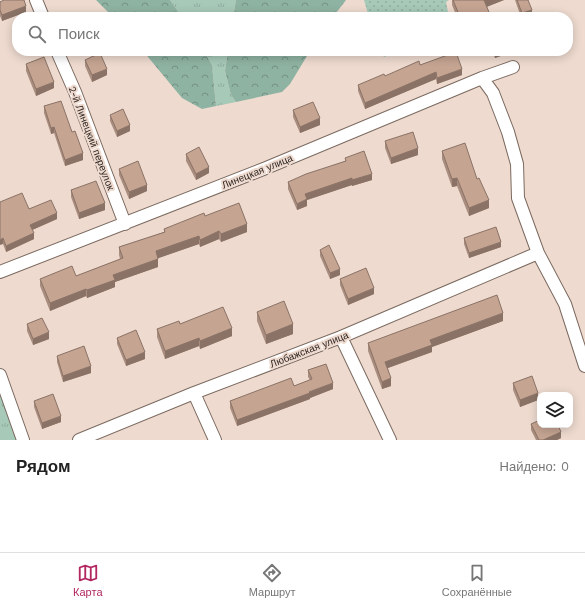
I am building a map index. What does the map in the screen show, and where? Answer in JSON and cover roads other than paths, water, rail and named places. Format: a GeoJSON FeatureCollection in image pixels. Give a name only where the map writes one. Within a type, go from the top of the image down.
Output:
{"type":"FeatureCollection","features":[{"type":"Feature","properties":{"kind":"street"},"geometry":{"type":"LineString","coordinates":[[36,0],[41,12]]}},
{"type":"Feature","properties":{"kind":"street","name":"2-й Линецкий переулок"},"geometry":{"type":"LineString","coordinates":[[59,56],[75,92],[125,224]]}},
{"type":"Feature","properties":{"kind":"street","name":"Линецкая улица"},"geometry":{"type":"LineString","coordinates":[[0,272],[266,168],[482,78],[513,67]]}},
{"type":"Feature","properties":{"kind":"street"},"geometry":{"type":"LineString","coordinates":[[482,78],[493,93],[508,132],[517,164],[518,198],[538,253],[565,304],[585,366]]}},
{"type":"Feature","properties":{"kind":"street","name":"Любажская улица"},"geometry":{"type":"LineString","coordinates":[[79,440],[194,393],[342,337],[538,253]]}},
{"type":"Feature","properties":{"kind":"street"},"geometry":{"type":"LineString","coordinates":[[342,337],[390,440]]}},
{"type":"Feature","properties":{"kind":"street"},"geometry":{"type":"LineString","coordinates":[[0,375],[23,440]]}},
{"type":"Feature","properties":{"kind":"street"},"geometry":{"type":"LineString","coordinates":[[194,393],[215,440]]}}]}
